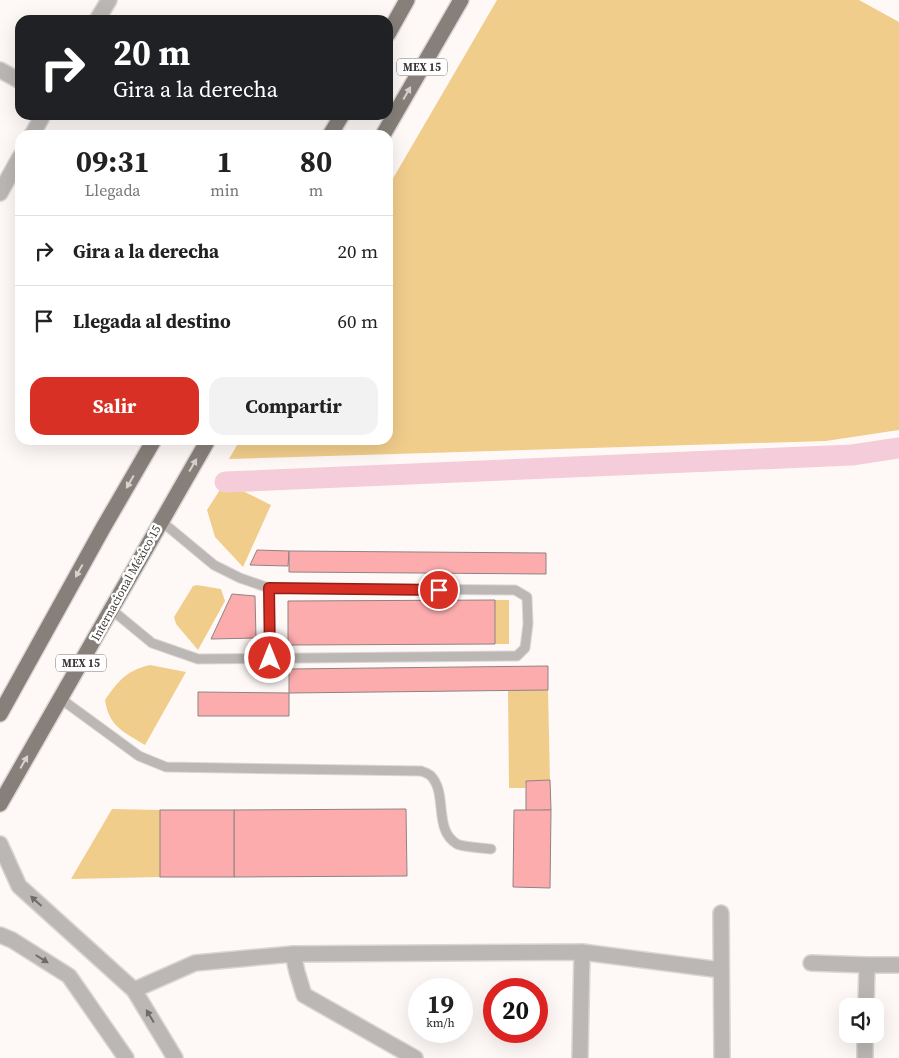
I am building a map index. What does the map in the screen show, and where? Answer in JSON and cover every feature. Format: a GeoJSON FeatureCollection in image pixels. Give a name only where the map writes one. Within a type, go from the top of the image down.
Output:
{"type":"FeatureCollection","features":[{"type":"Feature","properties":{"kind":"main road"},"geometry":{"type":"LineString","coordinates":[[393,25],[407,0]]}},
{"type":"Feature","properties":{"kind":"main road","name":"MEX 15"},"geometry":{"type":"LineString","coordinates":[[393,118],[461,0]]}},
{"type":"Feature","properties":{"kind":"main road"},"geometry":{"type":"LineString","coordinates":[[0,714],[151,445]]}},
{"type":"Feature","properties":{"kind":"main road","name":"Internacional México 15"},"geometry":{"type":"LineString","coordinates":[[0,804],[205,445]]}},
{"type":"Feature","properties":{"kind":"street"},"geometry":{"type":"LineString","coordinates":[[101,15],[109,0]]}},
{"type":"Feature","properties":{"kind":"street"},"geometry":{"type":"LineString","coordinates":[[0,70],[15,78]]}},
{"type":"Feature","properties":{"kind":"street"},"geometry":{"type":"LineString","coordinates":[[0,193],[15,166]]}},
{"type":"Feature","properties":{"kind":"street"},"geometry":{"type":"LineString","coordinates":[[0,844],[19,886],[134,990],[175,1058]]}},
{"type":"Feature","properties":{"kind":"street"},"geometry":{"type":"LineString","coordinates":[[721,913],[722,1058]]}},
{"type":"Feature","properties":{"kind":"street"},"geometry":{"type":"LineString","coordinates":[[0,935],[12,940],[69,976],[126,1058]]}},
{"type":"Feature","properties":{"kind":"street"},"geometry":{"type":"LineString","coordinates":[[134,990],[195,963],[293,954],[582,952],[721,970]]}},
{"type":"Feature","properties":{"kind":"street"},"geometry":{"type":"LineString","coordinates":[[580,1058],[582,952]]}},
{"type":"Feature","properties":{"kind":"street"},"geometry":{"type":"LineString","coordinates":[[293,954],[304,994],[415,1058]]}},
{"type":"Feature","properties":{"kind":"street"},"geometry":{"type":"LineString","coordinates":[[811,964],[899,965]]}},
{"type":"Feature","properties":{"kind":"street"},"geometry":{"type":"LineString","coordinates":[[866,998],[867,966]]}},
{"type":"Feature","properties":{"kind":"street"},"geometry":{"type":"LineString","coordinates":[[865,1043],[865,1058]]}},
{"type":"Feature","properties":{"kind":"lane"},"geometry":{"type":"LineString","coordinates":[[112,610],[152,643],[198,659],[517,656],[526,648],[528,624],[527,597],[515,590],[269,588],[240,578],[214,565],[161,521]]}},
{"type":"Feature","properties":{"kind":"lane"},"geometry":{"type":"LineString","coordinates":[[269,588],[270,658]]}},
{"type":"Feature","properties":{"kind":"lane"},"geometry":{"type":"LineString","coordinates":[[61,699],[139,756],[166,766],[421,771],[431,776],[436,784],[443,822],[449,835],[457,844],[491,850]]}},
{"type":"Feature","properties":{"kind":"shaded area"},"geometry":{"type":"Polygon","coordinates":[[[497,0],[859,0],[899,22],[899,430],[826,441],[229,459],[237,445],[393,445],[393,178],[497,0]]]}},
{"type":"Feature","properties":{"kind":"shaded area"},"geometry":{"type":"Polygon","coordinates":[[[225,482],[271,505],[243,567],[215,537],[207,510],[225,482]]]}},
{"type":"Feature","properties":{"kind":"shaded area"},"geometry":{"type":"Polygon","coordinates":[[[193,586],[221,589],[225,601],[198,650],[176,624],[174,617],[193,586]]]}},
{"type":"Feature","properties":{"kind":"shaded area"},"geometry":{"type":"Polygon","coordinates":[[[495,600],[509,600],[509,644],[495,644],[495,600]]]}},
{"type":"Feature","properties":{"kind":"shaded area"},"geometry":{"type":"Polygon","coordinates":[[[150,665],[186,672],[145,745],[124,732],[114,723],[110,717],[105,700],[114,687],[129,673],[150,665]]]}},
{"type":"Feature","properties":{"kind":"shaded area"},"geometry":{"type":"Polygon","coordinates":[[[508,690],[548,690],[550,780],[526,781],[525,788],[509,788],[508,690]]]}},
{"type":"Feature","properties":{"kind":"shaded area"},"geometry":{"type":"Polygon","coordinates":[[[112,809],[160,810],[160,877],[71,879],[112,809]]]}},
{"type":"Feature","properties":{"kind":"building"},"geometry":{"type":"Polygon","coordinates":[[[257,550],[289,551],[288,566],[250,565],[257,550]]]}},
{"type":"Feature","properties":{"kind":"building"},"geometry":{"type":"Polygon","coordinates":[[[289,551],[546,553],[546,574],[289,572],[289,551]]]}},
{"type":"Feature","properties":{"kind":"building"},"geometry":{"type":"Polygon","coordinates":[[[232,594],[255,596],[256,638],[211,639],[232,594]]]}},
{"type":"Feature","properties":{"kind":"building"},"geometry":{"type":"Polygon","coordinates":[[[495,600],[495,644],[288,645],[288,601],[495,600]]]}},
{"type":"Feature","properties":{"kind":"building"},"geometry":{"type":"Polygon","coordinates":[[[548,666],[548,690],[289,693],[289,669],[548,666]]]}},
{"type":"Feature","properties":{"kind":"building"},"geometry":{"type":"Polygon","coordinates":[[[198,692],[289,693],[289,716],[198,716],[198,692]]]}},
{"type":"Feature","properties":{"kind":"building"},"geometry":{"type":"Polygon","coordinates":[[[550,780],[551,810],[526,811],[526,781],[550,780]]]}},
{"type":"Feature","properties":{"kind":"building"},"geometry":{"type":"Polygon","coordinates":[[[406,809],[407,876],[234,877],[234,810],[406,809]]]}},
{"type":"Feature","properties":{"kind":"building"},"geometry":{"type":"Polygon","coordinates":[[[160,810],[234,810],[234,877],[160,877],[160,810]]]}},
{"type":"Feature","properties":{"kind":"building"},"geometry":{"type":"Polygon","coordinates":[[[514,810],[551,810],[550,888],[513,887],[514,810]]]}},
{"type":"Feature","properties":{"kind":"waterway"},"geometry":{"type":"LineString","coordinates":[[225,482],[852,455],[899,448]]}},
{"type":"Feature","properties":{"kind":"route"},"geometry":{"type":"LineString","coordinates":[[270,658],[269,588],[439,590]]}}]}
